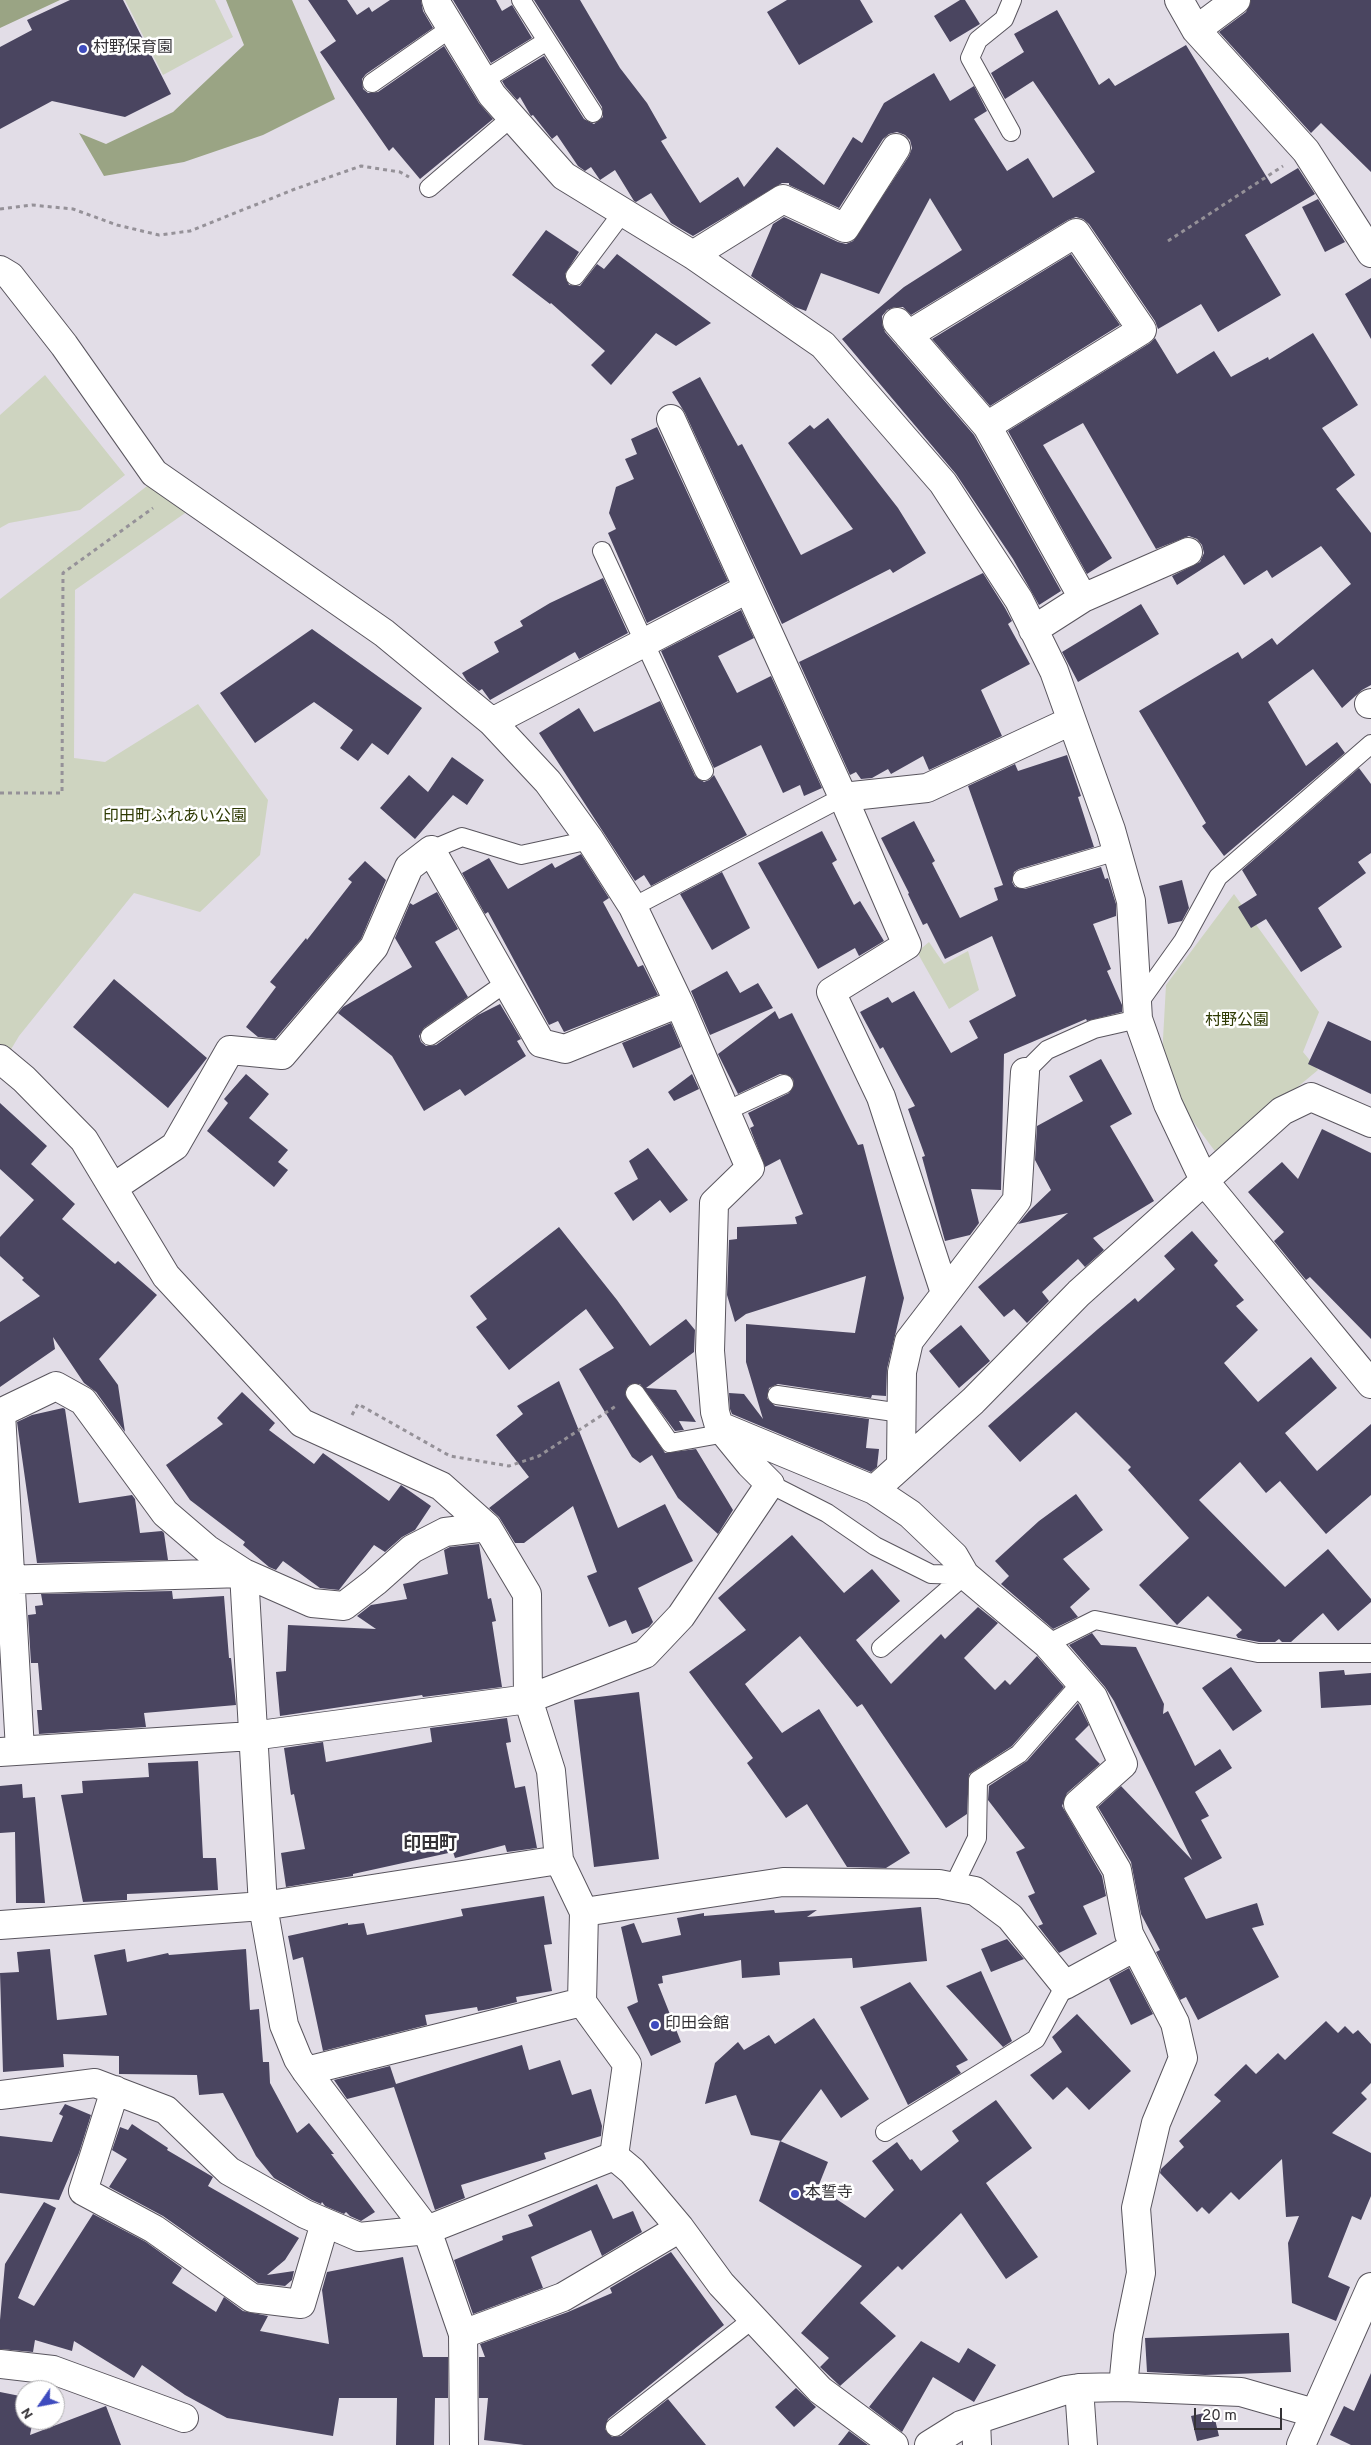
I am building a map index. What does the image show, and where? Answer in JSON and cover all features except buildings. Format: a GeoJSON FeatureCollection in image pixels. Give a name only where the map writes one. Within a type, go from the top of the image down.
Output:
{"type":"FeatureCollection","features":[{"type":"Feature","properties":{"kind":"street"},"geometry":{"type":"LineString","coordinates":[[436,0],[492,95],[564,176],[692,255],[823,345],[943,483],[1019,600],[1054,671],[1117,851],[1131,901],[1138,1011],[1168,1104],[1204,1182],[1369,1377]]}},
{"type":"Feature","properties":{"kind":"street"},"geometry":{"type":"LineString","coordinates":[[1179,0],[1196,30],[1306,151],[1371,252]]}},
{"type":"Feature","properties":{"kind":"street"},"geometry":{"type":"LineString","coordinates":[[1196,30],[1236,0]]}},
{"type":"Feature","properties":{"kind":"street"},"geometry":{"type":"LineString","coordinates":[[692,255],[783,199],[845,228],[896,148]]}},
{"type":"Feature","properties":{"kind":"street"},"geometry":{"type":"LineString","coordinates":[[987,426],[1142,330],[1076,232],[902,329],[987,426],[1083,598]]}},
{"type":"Feature","properties":{"kind":"street"},"geometry":{"type":"LineString","coordinates":[[0,270],[10,276],[64,345],[154,472],[384,633],[492,722],[532,763],[590,840],[634,907],[679,1003],[750,1168],[714,1202],[710,1351],[715,1412],[722,1429],[750,1464],[770,1484],[681,1616],[645,1654],[528,1699],[252,1736],[10,1751],[1,1413],[56,1386],[83,1401],[165,1513],[207,1549],[244,1573],[312,1603],[344,1606],[375,1582],[412,1549],[445,1532],[487,1527]]}},
{"type":"Feature","properties":{"kind":"street"},"geometry":{"type":"LineString","coordinates":[[671,419],[843,797],[907,945],[830,992],[881,1097],[945,1293]]}},
{"type":"Feature","properties":{"kind":"street"},"geometry":{"type":"LineString","coordinates":[[1033,630],[1083,598],[1188,552]]}},
{"type":"Feature","properties":{"kind":"street"},"geometry":{"type":"LineString","coordinates":[[492,722],[747,589]]}},
{"type":"Feature","properties":{"kind":"street"},"geometry":{"type":"LineString","coordinates":[[843,797],[927,788],[1071,721]]}},
{"type":"Feature","properties":{"kind":"street"},"geometry":{"type":"LineString","coordinates":[[114,1187],[175,1146],[230,1050],[282,1055],[374,946],[409,867],[431,850],[542,1043],[566,1049],[679,1003]]}},
{"type":"Feature","properties":{"kind":"street"},"geometry":{"type":"LineString","coordinates":[[0,1059],[24,1079],[84,1140],[166,1276],[302,1423],[441,1486],[487,1527],[527,1594],[528,1699],[551,1771],[559,1860],[584,1912],[582,2002],[627,2064],[614,2156]]}},
{"type":"Feature","properties":{"kind":"street"},"geometry":{"type":"LineString","coordinates":[[901,1465],[902,1372],[909,1341],[1017,1200],[1025,1072]]}},
{"type":"Feature","properties":{"kind":"street"},"geometry":{"type":"LineString","coordinates":[[874,1490],[973,1401],[1079,1293],[1282,1111],[1311,1097],[1371,1123]]}},
{"type":"Feature","properties":{"kind":"street"},"geometry":{"type":"LineString","coordinates":[[722,1429],[874,1490],[916,1520],[954,1556],[965,1575],[1047,1644],[1094,1697],[1123,1764],[1078,1804],[1117,1870],[1129,1934],[1175,2023],[1183,2058],[1156,2123],[1136,2208],[1141,2273],[1128,2336],[1123,2387]]}},
{"type":"Feature","properties":{"kind":"street"},"geometry":{"type":"LineString","coordinates":[[5,1579],[244,1573]]}},
{"type":"Feature","properties":{"kind":"street"},"geometry":{"type":"LineString","coordinates":[[244,1573],[263,1906],[284,2025],[298,2058],[306,2071],[427,2230],[464,2334],[464,2445]]}},
{"type":"Feature","properties":{"kind":"street"},"geometry":{"type":"LineString","coordinates":[[0,1925],[263,1906],[559,1860]]}},
{"type":"Feature","properties":{"kind":"street"},"geometry":{"type":"LineString","coordinates":[[584,1912],[784,1882],[939,1884],[976,1891],[1010,1917],[1065,1985],[1136,1947]]}},
{"type":"Feature","properties":{"kind":"street"},"geometry":{"type":"LineString","coordinates":[[306,2071],[582,2002]]}},
{"type":"Feature","properties":{"kind":"street"},"geometry":{"type":"LineString","coordinates":[[0,2095],[95,2083],[166,2110],[228,2171],[304,2214],[359,2237],[427,2230],[614,2156]]}},
{"type":"Feature","properties":{"kind":"street"},"geometry":{"type":"LineString","coordinates":[[115,2090],[83,2191],[154,2229],[252,2298],[301,2304],[324,2223]]}},
{"type":"Feature","properties":{"kind":"street"},"geometry":{"type":"LineString","coordinates":[[614,2156],[632,2171],[680,2228],[721,2284],[820,2390],[894,2445]]}},
{"type":"Feature","properties":{"kind":"street"},"geometry":{"type":"LineString","coordinates":[[464,2334],[563,2297],[680,2228]]}},
{"type":"Feature","properties":{"kind":"street"},"geometry":{"type":"LineString","coordinates":[[1301,2445],[1371,2287]]}},
{"type":"Feature","properties":{"kind":"street"},"geometry":{"type":"LineString","coordinates":[[0,2364],[53,2370],[184,2418]]}},
{"type":"Feature","properties":{"kind":"street"},"geometry":{"type":"LineString","coordinates":[[928,2445],[962,2424],[976,2432],[1066,2390],[1079,2388],[1123,2387],[1241,2392],[1314,2413]]}},
{"type":"Feature","properties":{"kind":"street"},"geometry":{"type":"LineString","coordinates":[[1079,2388],[1083,2445]]}},
{"type":"Feature","properties":{"kind":"lane"},"geometry":{"type":"LineString","coordinates":[[521,0],[593,113]]}},
{"type":"Feature","properties":{"kind":"lane"},"geometry":{"type":"LineString","coordinates":[[1011,132],[970,58],[978,40],[1004,19],[1012,0]]}},
{"type":"Feature","properties":{"kind":"lane"},"geometry":{"type":"LineString","coordinates":[[372,82],[451,28]]}},
{"type":"Feature","properties":{"kind":"lane"},"geometry":{"type":"LineString","coordinates":[[484,80],[547,41]]}},
{"type":"Feature","properties":{"kind":"lane"},"geometry":{"type":"LineString","coordinates":[[429,188],[512,118]]}},
{"type":"Feature","properties":{"kind":"lane"},"geometry":{"type":"LineString","coordinates":[[574,276],[623,212]]}},
{"type":"Feature","properties":{"kind":"lane"},"geometry":{"type":"LineString","coordinates":[[602,551],[704,771]]}},
{"type":"Feature","properties":{"kind":"lane"},"geometry":{"type":"LineString","coordinates":[[1025,1072],[1047,1050],[1138,1011],[1183,942],[1218,877],[1371,744]]}},
{"type":"Feature","properties":{"kind":"lane"},"geometry":{"type":"LineString","coordinates":[[634,907],[843,797]]}},
{"type":"Feature","properties":{"kind":"lane"},"geometry":{"type":"LineString","coordinates":[[431,850],[462,837],[521,855],[590,840]]}},
{"type":"Feature","properties":{"kind":"lane"},"geometry":{"type":"LineString","coordinates":[[1022,879],[1117,851]]}},
{"type":"Feature","properties":{"kind":"lane"},"geometry":{"type":"LineString","coordinates":[[430,1036],[507,982]]}},
{"type":"Feature","properties":{"kind":"lane"},"geometry":{"type":"LineString","coordinates":[[726,1111],[784,1084]]}},
{"type":"Feature","properties":{"kind":"lane"},"geometry":{"type":"LineString","coordinates":[[636,1393],[670,1443],[722,1429]]}},
{"type":"Feature","properties":{"kind":"lane"},"geometry":{"type":"LineString","coordinates":[[777,1395],[902,1413]]}},
{"type":"Feature","properties":{"kind":"lane"},"geometry":{"type":"LineString","coordinates":[[770,1484],[827,1513],[875,1546],[931,1574],[965,1575]]}},
{"type":"Feature","properties":{"kind":"lane"},"geometry":{"type":"LineString","coordinates":[[881,1648],[965,1575]]}},
{"type":"Feature","properties":{"kind":"lane"},"geometry":{"type":"LineString","coordinates":[[1047,1644],[1095,1620],[1258,1653],[1371,1653]]}},
{"type":"Feature","properties":{"kind":"lane"},"geometry":{"type":"LineString","coordinates":[[953,1887],[977,1838],[978,1780],[1019,1754],[1081,1683]]}},
{"type":"Feature","properties":{"kind":"lane"},"geometry":{"type":"LineString","coordinates":[[885,2132],[1036,2039],[1065,1985]]}},
{"type":"Feature","properties":{"kind":"lane"},"geometry":{"type":"LineString","coordinates":[[615,2428],[753,2319]]}},
{"type":"Feature","properties":{"kind":"path"},"geometry":{"type":"LineString","coordinates":[[1168,241],[1306,151]]}},
{"type":"Feature","properties":{"kind":"path"},"geometry":{"type":"LineString","coordinates":[[0,210],[32,205],[73,209],[117,226],[159,235],[190,231],[296,189],[361,166],[400,172],[429,188]]}},
{"type":"Feature","properties":{"kind":"path"},"geometry":{"type":"LineString","coordinates":[[0,794],[62,794],[62,573],[178,490]]}},
{"type":"Feature","properties":{"kind":"path"},"geometry":{"type":"LineString","coordinates":[[337,1439],[358,1404],[450,1456],[509,1466],[539,1456],[636,1393]]}},
{"type":"Feature","properties":{"kind":"green space"},"geometry":{"type":"Polygon","coordinates":[[[0,0],[60,0],[0,28],[0,0]]]}},
{"type":"Feature","properties":{"kind":"green space"},"geometry":{"type":"Polygon","coordinates":[[[125,0],[215,0],[233,37],[163,75],[125,0]]]}},
{"type":"Feature","properties":{"kind":"green space"},"geometry":{"type":"Polygon","coordinates":[[[226,0],[292,0],[335,99],[263,135],[184,162],[104,176],[79,133],[106,144],[173,112],[244,45],[226,0]]]}},
{"type":"Feature","properties":{"kind":"green space"},"geometry":{"type":"Polygon","coordinates":[[[45,375],[125,475],[80,510],[9,523],[0,528],[0,415],[45,375]]]}},
{"type":"Feature","properties":{"kind":"green space","name":"印田町ふれあい公園"},"geometry":{"type":"Polygon","coordinates":[[[151,483],[188,511],[75,590],[74,758],[105,762],[198,704],[268,800],[260,855],[200,912],[134,893],[19,1036],[7,1056],[0,1050],[0,599],[151,483]]]}},
{"type":"Feature","properties":{"kind":"green space","name":"村野公園"},"geometry":{"type":"Polygon","coordinates":[[[1234,894],[1319,1012],[1303,1052],[1318,1070],[1217,1154],[1180,1104],[1162,1057],[1166,985],[1234,894]]]}},
{"type":"Feature","properties":{"kind":"green space"},"geometry":{"type":"Polygon","coordinates":[[[929,942],[944,964],[968,951],[979,990],[949,1009],[917,952],[929,942]]]}},
{"type":"Feature","properties":{"kind":"place","name":"村野保育園"},"geometry":{"type":"Point","coordinates":[83,49]}},
{"type":"Feature","properties":{"kind":"place","name":"印田会館"},"geometry":{"type":"Point","coordinates":[655,2025]}},
{"type":"Feature","properties":{"kind":"place","name":"本誓寺"},"geometry":{"type":"Point","coordinates":[795,2194]}},
{"type":"Feature","properties":{"kind":"district","name":"印田町"},"geometry":{"type":"Point","coordinates":[430,1845]}}]}
